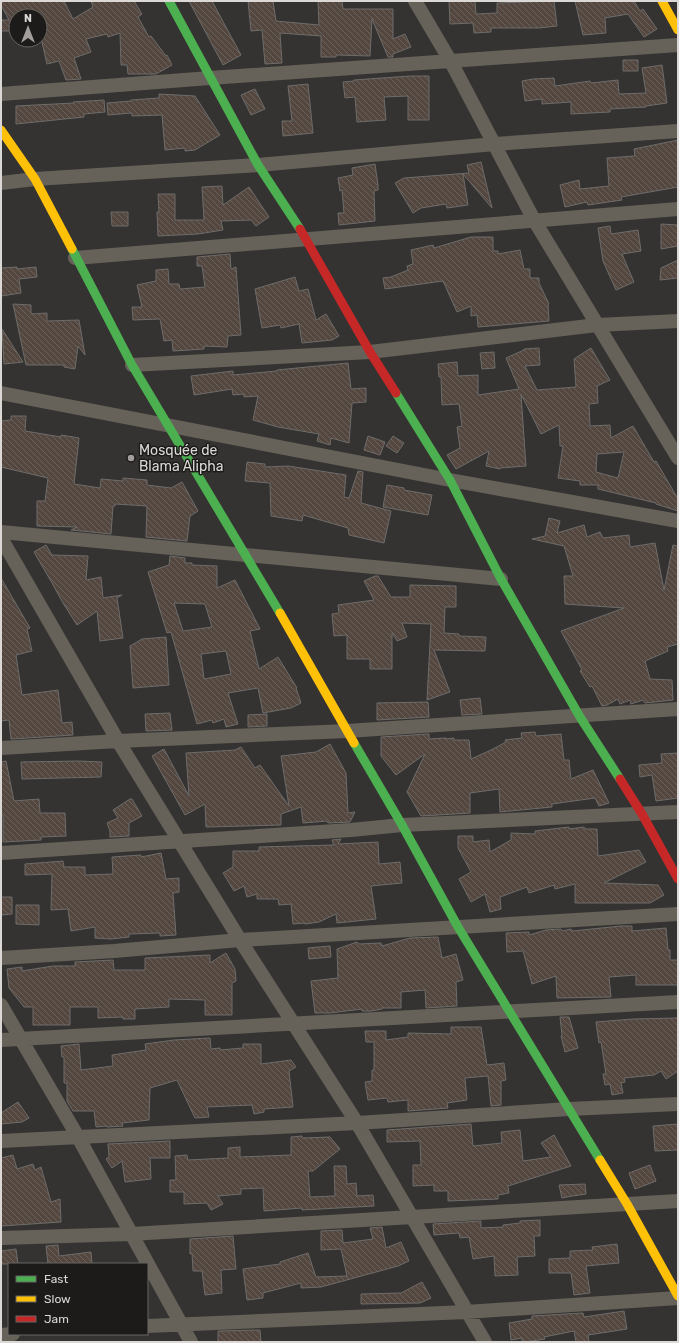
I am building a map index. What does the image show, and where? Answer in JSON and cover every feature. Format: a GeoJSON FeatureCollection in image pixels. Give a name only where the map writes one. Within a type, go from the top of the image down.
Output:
{"type":"FeatureCollection","features":[{"type":"Feature","properties":{"kind":"main road"},"geometry":{"type":"LineString","coordinates":[[169,1],[258,165],[307,240],[370,352],[450,480],[502,579],[580,717],[642,814],[678,879]]}},
{"type":"Feature","properties":{"kind":"main road"},"geometry":{"type":"LineString","coordinates":[[662,1],[678,30]]}},
{"type":"Feature","properties":{"kind":"main road"},"geometry":{"type":"LineString","coordinates":[[1,130],[35,179],[132,365],[246,555],[402,825],[458,927],[627,1204],[678,1297]]}},
{"type":"Feature","properties":{"kind":"street"},"geometry":{"type":"LineString","coordinates":[[415,1],[451,62],[534,220],[597,325],[674,441],[678,458]]}},
{"type":"Feature","properties":{"kind":"street"},"geometry":{"type":"LineString","coordinates":[[1,94],[678,45]]}},
{"type":"Feature","properties":{"kind":"street"},"geometry":{"type":"LineString","coordinates":[[1,183],[35,179],[258,165],[495,144],[678,131]]}},
{"type":"Feature","properties":{"kind":"street"},"geometry":{"type":"LineString","coordinates":[[75,258],[678,209]]}},
{"type":"Feature","properties":{"kind":"street"},"geometry":{"type":"LineString","coordinates":[[132,365],[370,352],[597,325],[678,321]]}},
{"type":"Feature","properties":{"kind":"street"},"geometry":{"type":"LineString","coordinates":[[1,393],[450,480],[678,521]]}},
{"type":"Feature","properties":{"kind":"street"},"geometry":{"type":"LineString","coordinates":[[1,532],[502,579]]}},
{"type":"Feature","properties":{"kind":"street"},"geometry":{"type":"LineString","coordinates":[[1,538],[118,741],[292,1024],[357,1123],[466,1312],[485,1342]]}},
{"type":"Feature","properties":{"kind":"street"},"geometry":{"type":"LineString","coordinates":[[1,748],[118,741],[347,731],[678,710]]}},
{"type":"Feature","properties":{"kind":"street"},"geometry":{"type":"LineString","coordinates":[[1,853],[351,830],[402,825],[678,812]]}},
{"type":"Feature","properties":{"kind":"street"},"geometry":{"type":"LineString","coordinates":[[1,958],[114,951],[240,940],[678,914]]}},
{"type":"Feature","properties":{"kind":"street"},"geometry":{"type":"LineString","coordinates":[[1,1040],[678,1002]]}},
{"type":"Feature","properties":{"kind":"street"},"geometry":{"type":"LineString","coordinates":[[1,1005],[78,1137],[147,1263]]}},
{"type":"Feature","properties":{"kind":"street"},"geometry":{"type":"LineString","coordinates":[[1,1141],[357,1123],[569,1109],[678,1104]]}},
{"type":"Feature","properties":{"kind":"street"},"geometry":{"type":"LineString","coordinates":[[1,1238],[131,1234],[678,1201]]}},
{"type":"Feature","properties":{"kind":"street"},"geometry":{"type":"LineString","coordinates":[[148,1265],[191,1342]]}},
{"type":"Feature","properties":{"kind":"street"},"geometry":{"type":"LineString","coordinates":[[148,1326],[466,1312],[678,1297]]}},
{"type":"Feature","properties":{"kind":"building"},"geometry":{"type":"Polygon","coordinates":[[[1,1],[64,1],[73,19],[93,7],[91,1],[134,1],[142,14],[138,17],[149,37],[151,36],[166,56],[167,55],[172,65],[156,74],[128,74],[127,65],[121,65],[120,33],[108,37],[107,34],[86,39],[91,52],[74,58],[81,79],[66,80],[59,61],[47,64],[43,48],[48,48],[48,8],[8,8],[8,18],[1,5],[1,1]]]}},
{"type":"Feature","properties":{"kind":"building"},"geometry":{"type":"Polygon","coordinates":[[[189,1],[212,1],[241,55],[223,65],[189,1]]]}},
{"type":"Feature","properties":{"kind":"building"},"geometry":{"type":"Polygon","coordinates":[[[248,1],[273,1],[276,21],[319,25],[318,1],[342,1],[343,9],[393,9],[393,39],[405,34],[411,47],[393,54],[393,57],[388,57],[372,19],[370,56],[336,55],[336,57],[321,57],[321,36],[280,33],[282,63],[265,64],[262,30],[251,31],[248,1]]]}},
{"type":"Feature","properties":{"kind":"building"},"geometry":{"type":"Polygon","coordinates":[[[449,1],[475,1],[476,14],[497,13],[497,3],[554,1],[557,26],[539,28],[491,28],[491,32],[474,33],[473,23],[450,24],[449,1]]]}},
{"type":"Feature","properties":{"kind":"building"},"geometry":{"type":"Polygon","coordinates":[[[575,1],[634,1],[640,11],[643,9],[657,29],[644,37],[628,14],[605,18],[606,33],[583,35],[575,1]]]}},
{"type":"Feature","properties":{"kind":"building"},"geometry":{"type":"Polygon","coordinates":[[[1,20],[8,20],[8,31],[1,31],[1,20]]]}},
{"type":"Feature","properties":{"kind":"building"},"geometry":{"type":"Polygon","coordinates":[[[623,60],[638,60],[638,71],[623,71],[623,60]]]}},
{"type":"Feature","properties":{"kind":"building"},"geometry":{"type":"Polygon","coordinates":[[[662,65],[667,103],[646,107],[610,109],[610,112],[571,114],[571,102],[542,104],[542,99],[525,101],[522,81],[533,79],[554,78],[555,86],[590,81],[591,83],[618,80],[619,94],[646,93],[642,68],[662,65]]]}},
{"type":"Feature","properties":{"kind":"building"},"geometry":{"type":"Polygon","coordinates":[[[410,76],[429,76],[429,120],[408,120],[408,96],[384,97],[386,120],[357,122],[355,97],[345,98],[343,82],[410,76]]]}},
{"type":"Feature","properties":{"kind":"building"},"geometry":{"type":"Polygon","coordinates":[[[308,84],[313,133],[283,136],[282,121],[292,121],[288,86],[308,84]]]}},
{"type":"Feature","properties":{"kind":"building"},"geometry":{"type":"Polygon","coordinates":[[[255,89],[265,109],[251,115],[241,95],[255,89]]]}},
{"type":"Feature","properties":{"kind":"building"},"geometry":{"type":"Polygon","coordinates":[[[159,94],[195,96],[220,135],[195,150],[185,151],[185,148],[165,150],[162,115],[132,116],[132,113],[108,115],[107,103],[159,98],[159,94]]]}},
{"type":"Feature","properties":{"kind":"building"},"geometry":{"type":"Polygon","coordinates":[[[104,100],[105,112],[84,114],[84,117],[16,124],[16,106],[104,100]]]}},
{"type":"Feature","properties":{"kind":"building"},"geometry":{"type":"Polygon","coordinates":[[[678,140],[678,187],[621,197],[622,200],[588,205],[587,202],[565,207],[560,185],[579,180],[580,189],[609,186],[607,158],[635,156],[634,149],[678,140]]]}},
{"type":"Feature","properties":{"kind":"building"},"geometry":{"type":"Polygon","coordinates":[[[481,162],[492,208],[463,174],[468,205],[447,208],[446,204],[421,208],[413,213],[395,183],[404,178],[469,173],[467,165],[481,162]]]}},
{"type":"Feature","properties":{"kind":"building"},"geometry":{"type":"Polygon","coordinates":[[[375,164],[378,190],[374,191],[375,221],[339,225],[338,213],[344,213],[342,190],[340,191],[338,178],[353,175],[352,168],[375,164]]]}},
{"type":"Feature","properties":{"kind":"building"},"geometry":{"type":"Polygon","coordinates":[[[222,186],[223,205],[249,187],[269,217],[256,226],[251,220],[221,221],[223,230],[198,234],[158,236],[158,194],[175,194],[175,220],[204,220],[202,187],[222,186]]]}},
{"type":"Feature","properties":{"kind":"building"},"geometry":{"type":"Polygon","coordinates":[[[111,212],[128,212],[128,226],[112,226],[111,212]]]}},
{"type":"Feature","properties":{"kind":"building"},"geometry":{"type":"Polygon","coordinates":[[[661,224],[678,225],[678,246],[661,249],[661,224]]]}},
{"type":"Feature","properties":{"kind":"building"},"geometry":{"type":"Polygon","coordinates":[[[610,226],[611,234],[638,230],[641,251],[622,254],[634,282],[616,290],[603,261],[598,228],[610,226]]]}},
{"type":"Feature","properties":{"kind":"building"},"geometry":{"type":"Polygon","coordinates":[[[471,237],[493,237],[493,251],[498,251],[498,254],[520,250],[524,269],[530,269],[530,278],[539,278],[539,283],[549,304],[549,321],[478,327],[477,315],[471,316],[471,306],[457,312],[443,281],[385,289],[383,278],[391,277],[408,270],[407,266],[413,264],[411,250],[433,245],[434,248],[471,237]]]}},
{"type":"Feature","properties":{"kind":"building"},"geometry":{"type":"Polygon","coordinates":[[[230,254],[231,269],[236,267],[241,335],[228,336],[227,347],[204,346],[204,349],[173,351],[172,340],[164,341],[160,319],[133,320],[132,307],[142,307],[137,285],[156,281],[156,270],[168,269],[169,284],[179,284],[180,289],[205,287],[202,266],[197,266],[197,257],[230,254]]]}},
{"type":"Feature","properties":{"kind":"building"},"geometry":{"type":"Polygon","coordinates":[[[678,260],[678,278],[660,280],[661,268],[678,260]]]}},
{"type":"Feature","properties":{"kind":"building"},"geometry":{"type":"Polygon","coordinates":[[[17,267],[17,269],[36,267],[37,277],[19,279],[21,293],[1,296],[1,268],[17,267]]]}},
{"type":"Feature","properties":{"kind":"building"},"geometry":{"type":"Polygon","coordinates":[[[295,277],[299,291],[308,289],[316,320],[326,314],[339,336],[332,340],[302,343],[299,324],[281,328],[280,325],[262,328],[255,289],[295,277]]]}},
{"type":"Feature","properties":{"kind":"building"},"geometry":{"type":"Polygon","coordinates":[[[13,304],[31,305],[31,314],[47,313],[47,321],[79,320],[85,355],[78,346],[75,369],[64,367],[64,365],[26,365],[13,304]]]}},
{"type":"Feature","properties":{"kind":"building"},"geometry":{"type":"Polygon","coordinates":[[[2,329],[23,362],[4,364],[2,329]]]}},
{"type":"Feature","properties":{"kind":"building"},"geometry":{"type":"Polygon","coordinates":[[[539,348],[540,365],[525,366],[537,390],[576,387],[574,359],[591,348],[610,380],[597,386],[598,403],[589,404],[590,426],[610,425],[611,438],[633,426],[654,462],[656,461],[678,499],[678,511],[656,503],[598,489],[598,485],[580,485],[580,481],[558,478],[563,446],[560,446],[559,425],[541,434],[521,394],[526,466],[500,469],[486,466],[489,451],[456,469],[447,455],[460,448],[457,427],[462,426],[459,404],[442,405],[441,377],[439,377],[438,364],[457,362],[458,376],[478,375],[478,395],[519,389],[506,358],[524,349],[539,348]],[[624,452],[597,454],[596,472],[618,478],[624,452]]]}},
{"type":"Feature","properties":{"kind":"building"},"geometry":{"type":"Polygon","coordinates":[[[494,352],[495,368],[482,369],[480,353],[494,352]]]}},
{"type":"Feature","properties":{"kind":"building"},"geometry":{"type":"Polygon","coordinates":[[[348,363],[351,389],[366,388],[366,402],[352,403],[349,443],[331,438],[330,445],[317,441],[319,434],[278,427],[253,420],[258,396],[244,397],[244,394],[233,395],[232,389],[194,395],[191,376],[233,371],[233,375],[348,363]]]}},
{"type":"Feature","properties":{"kind":"building"},"geometry":{"type":"Polygon","coordinates":[[[11,416],[26,416],[25,431],[61,437],[61,435],[79,438],[74,484],[100,488],[101,479],[123,481],[123,478],[147,480],[147,485],[171,488],[182,482],[198,511],[190,516],[187,541],[146,537],[147,506],[115,504],[115,506],[113,506],[111,534],[71,530],[77,527],[37,526],[37,501],[45,501],[48,478],[1,467],[1,421],[11,420],[11,416]]]}},
{"type":"Feature","properties":{"kind":"building"},"geometry":{"type":"Polygon","coordinates":[[[368,436],[385,442],[380,455],[364,450],[368,436]]]}},
{"type":"Feature","properties":{"kind":"building"},"geometry":{"type":"Polygon","coordinates":[[[393,436],[404,443],[397,453],[386,446],[393,436]]]}},
{"type":"Feature","properties":{"kind":"building"},"geometry":{"type":"Polygon","coordinates":[[[247,462],[265,464],[265,467],[288,466],[346,475],[344,497],[349,498],[358,471],[363,472],[361,503],[391,511],[384,543],[349,535],[348,528],[303,515],[302,521],[271,516],[270,483],[245,481],[247,462]]]}},
{"type":"Feature","properties":{"kind":"building"},"geometry":{"type":"Polygon","coordinates":[[[387,485],[432,495],[428,515],[383,507],[387,485]]]}},
{"type":"Feature","properties":{"kind":"building"},"geometry":{"type":"Polygon","coordinates":[[[549,518],[560,521],[557,533],[584,525],[587,537],[600,532],[603,538],[629,535],[630,547],[655,543],[664,590],[673,545],[678,546],[678,644],[667,647],[668,651],[645,661],[650,679],[672,680],[673,700],[645,703],[643,700],[631,704],[630,700],[620,704],[618,699],[602,706],[592,686],[590,687],[580,671],[582,670],[561,631],[624,608],[565,604],[564,576],[573,576],[564,546],[532,539],[545,536],[549,518]]]}},
{"type":"Feature","properties":{"kind":"building"},"geometry":{"type":"Polygon","coordinates":[[[46,545],[52,555],[88,556],[86,580],[101,577],[103,598],[122,595],[117,598],[123,638],[100,641],[97,611],[77,625],[34,552],[46,545]]]}},
{"type":"Feature","properties":{"kind":"building"},"geometry":{"type":"Polygon","coordinates":[[[170,556],[185,558],[185,563],[192,563],[192,565],[217,566],[217,588],[235,580],[260,629],[250,631],[259,669],[278,657],[297,688],[301,703],[291,708],[263,713],[258,688],[228,693],[238,724],[226,727],[224,719],[213,723],[212,720],[197,724],[171,632],[167,633],[148,572],[169,565],[170,556]],[[174,603],[183,631],[212,627],[205,604],[174,603]],[[226,651],[201,654],[204,679],[231,674],[226,651]]]}},
{"type":"Feature","properties":{"kind":"building"},"geometry":{"type":"Polygon","coordinates":[[[378,576],[391,597],[410,597],[410,585],[456,586],[456,607],[445,607],[444,633],[459,634],[459,636],[486,637],[485,651],[434,650],[450,692],[427,700],[431,624],[402,623],[407,637],[397,641],[392,633],[392,669],[370,669],[370,659],[347,659],[347,635],[334,636],[332,614],[339,613],[338,605],[374,600],[364,581],[378,576]]]}},
{"type":"Feature","properties":{"kind":"building"},"geometry":{"type":"Polygon","coordinates":[[[1,578],[30,628],[27,629],[32,651],[16,655],[22,695],[58,690],[62,723],[72,722],[73,735],[11,739],[9,720],[1,721],[1,578]]]}},
{"type":"Feature","properties":{"kind":"building"},"geometry":{"type":"Polygon","coordinates":[[[166,637],[169,685],[133,688],[130,646],[142,639],[166,637]]]}},
{"type":"Feature","properties":{"kind":"building"},"geometry":{"type":"Polygon","coordinates":[[[480,698],[482,714],[462,715],[460,700],[480,698]]]}},
{"type":"Feature","properties":{"kind":"building"},"geometry":{"type":"Polygon","coordinates":[[[428,702],[429,717],[377,720],[377,703],[428,702]]]}},
{"type":"Feature","properties":{"kind":"building"},"geometry":{"type":"Polygon","coordinates":[[[170,713],[172,730],[146,731],[145,714],[170,713]]]}},
{"type":"Feature","properties":{"kind":"building"},"geometry":{"type":"Polygon","coordinates":[[[267,714],[267,726],[248,727],[248,715],[267,714]]]}},
{"type":"Feature","properties":{"kind":"building"},"geometry":{"type":"Polygon","coordinates":[[[535,732],[536,736],[561,734],[564,760],[569,760],[571,779],[593,770],[609,803],[599,806],[595,798],[552,804],[552,807],[500,812],[499,789],[470,793],[470,813],[421,816],[407,792],[425,754],[396,775],[381,756],[381,737],[429,734],[429,739],[454,738],[454,740],[469,740],[471,759],[506,742],[505,740],[522,738],[521,733],[535,732]]]}},
{"type":"Feature","properties":{"kind":"building"},"geometry":{"type":"Polygon","coordinates":[[[330,744],[346,773],[348,813],[355,812],[350,822],[328,823],[327,821],[303,823],[301,807],[281,814],[281,825],[206,827],[205,804],[185,815],[152,756],[164,749],[189,796],[186,753],[235,750],[241,747],[255,768],[260,765],[289,806],[281,756],[316,752],[330,744]]]}},
{"type":"Feature","properties":{"kind":"building"},"geometry":{"type":"Polygon","coordinates":[[[678,753],[678,798],[656,801],[652,775],[640,777],[639,765],[662,763],[661,754],[678,753]]]}},
{"type":"Feature","properties":{"kind":"building"},"geometry":{"type":"Polygon","coordinates":[[[6,761],[14,801],[39,799],[40,813],[65,813],[66,836],[41,837],[41,840],[3,842],[3,815],[1,815],[1,762],[6,761]]]}},
{"type":"Feature","properties":{"kind":"building"},"geometry":{"type":"Polygon","coordinates":[[[21,762],[102,762],[101,777],[22,779],[21,762]]]}},
{"type":"Feature","properties":{"kind":"building"},"geometry":{"type":"Polygon","coordinates":[[[132,799],[142,816],[129,823],[129,836],[110,837],[110,831],[107,823],[118,818],[113,810],[132,799]]]}},
{"type":"Feature","properties":{"kind":"building"},"geometry":{"type":"Polygon","coordinates":[[[569,827],[569,829],[584,827],[585,829],[597,829],[598,856],[639,850],[646,862],[604,883],[658,885],[664,895],[650,903],[575,903],[575,884],[555,889],[554,885],[529,893],[527,887],[500,897],[501,909],[490,912],[485,894],[471,902],[459,879],[471,872],[458,848],[458,836],[473,836],[473,842],[489,840],[490,852],[511,840],[511,833],[535,834],[535,831],[569,827]]]}},
{"type":"Feature","properties":{"kind":"building"},"geometry":{"type":"Polygon","coordinates":[[[341,839],[338,844],[378,842],[379,864],[400,862],[402,883],[371,886],[376,919],[337,923],[336,914],[319,922],[293,924],[291,904],[279,905],[278,899],[257,899],[257,894],[247,897],[244,886],[234,891],[223,873],[233,867],[233,851],[259,851],[259,847],[334,845],[332,840],[341,839]]]}},
{"type":"Feature","properties":{"kind":"building"},"geometry":{"type":"Polygon","coordinates":[[[161,853],[166,879],[179,878],[179,892],[173,893],[176,935],[160,936],[160,933],[129,934],[129,937],[111,939],[95,938],[95,927],[71,931],[68,909],[51,910],[52,874],[25,875],[25,864],[63,861],[64,867],[85,867],[85,875],[113,874],[112,857],[141,855],[141,857],[161,853]]]}},
{"type":"Feature","properties":{"kind":"building"},"geometry":{"type":"Polygon","coordinates":[[[1,897],[12,897],[12,914],[1,915],[1,897]]]}},
{"type":"Feature","properties":{"kind":"building"},"geometry":{"type":"Polygon","coordinates":[[[16,905],[39,905],[39,925],[16,924],[16,905]]]}},
{"type":"Feature","properties":{"kind":"building"},"geometry":{"type":"Polygon","coordinates":[[[632,926],[632,931],[666,928],[668,950],[670,950],[670,960],[678,960],[678,985],[636,985],[636,975],[609,977],[611,997],[557,998],[556,976],[532,984],[523,951],[507,952],[506,933],[529,932],[529,935],[546,930],[561,929],[562,931],[571,929],[572,931],[632,926]]]}},
{"type":"Feature","properties":{"kind":"building"},"geometry":{"type":"Polygon","coordinates":[[[438,937],[442,958],[456,954],[463,980],[456,982],[457,1006],[426,1008],[425,990],[401,992],[401,1008],[382,1008],[371,1011],[362,1011],[362,1009],[330,1013],[315,1013],[311,981],[338,978],[337,949],[357,942],[359,944],[381,943],[382,946],[410,938],[438,937]]]}},
{"type":"Feature","properties":{"kind":"building"},"geometry":{"type":"Polygon","coordinates":[[[330,946],[331,957],[309,959],[308,948],[330,946]]]}},
{"type":"Feature","properties":{"kind":"building"},"geometry":{"type":"Polygon","coordinates":[[[226,953],[235,969],[236,981],[232,983],[232,1015],[205,1015],[205,1000],[169,999],[169,1007],[135,1009],[135,1019],[123,1019],[123,1017],[98,1018],[98,1007],[70,1007],[70,1025],[33,1025],[33,1007],[24,1007],[9,988],[7,969],[22,967],[22,971],[53,966],[75,966],[75,962],[113,960],[114,970],[145,970],[145,958],[210,955],[210,963],[226,953]]]}},
{"type":"Feature","properties":{"kind":"building"},"geometry":{"type":"Polygon","coordinates":[[[560,1017],[569,1017],[578,1048],[565,1052],[561,1036],[560,1017]]]}},
{"type":"Feature","properties":{"kind":"building"},"geometry":{"type":"Polygon","coordinates":[[[678,1018],[678,1071],[666,1079],[661,1071],[654,1075],[624,1078],[625,1082],[621,1083],[623,1093],[612,1095],[610,1084],[605,1085],[603,1074],[606,1074],[596,1022],[678,1018]]]}},
{"type":"Feature","properties":{"kind":"building"},"geometry":{"type":"Polygon","coordinates":[[[451,1027],[481,1027],[487,1065],[504,1063],[506,1080],[501,1081],[501,1105],[491,1106],[488,1076],[465,1078],[467,1100],[447,1103],[448,1108],[408,1111],[408,1100],[388,1102],[387,1098],[368,1100],[365,1082],[372,1081],[372,1070],[374,1070],[374,1042],[366,1042],[365,1031],[386,1031],[386,1040],[408,1037],[408,1033],[451,1034],[451,1027]]]}},
{"type":"Feature","properties":{"kind":"building"},"geometry":{"type":"Polygon","coordinates":[[[210,1038],[211,1049],[220,1048],[220,1050],[243,1048],[243,1044],[261,1044],[261,1064],[291,1060],[296,1067],[289,1071],[293,1107],[264,1109],[264,1112],[254,1114],[252,1105],[207,1107],[209,1117],[195,1118],[177,1080],[150,1088],[149,1120],[122,1123],[123,1126],[96,1127],[94,1111],[73,1111],[67,1101],[67,1083],[64,1083],[64,1057],[62,1057],[61,1046],[79,1044],[81,1070],[113,1066],[112,1055],[146,1050],[145,1044],[174,1040],[210,1038]]]}},
{"type":"Feature","properties":{"kind":"building"},"geometry":{"type":"Polygon","coordinates":[[[18,1102],[29,1118],[22,1122],[1,1124],[1,1113],[18,1102]]]}},
{"type":"Feature","properties":{"kind":"building"},"geometry":{"type":"Polygon","coordinates":[[[471,1124],[473,1146],[502,1143],[501,1132],[520,1130],[523,1161],[551,1157],[541,1143],[554,1135],[571,1166],[508,1186],[509,1193],[498,1195],[498,1199],[448,1201],[448,1191],[434,1191],[434,1185],[413,1186],[413,1165],[421,1165],[420,1141],[387,1142],[387,1130],[471,1124]]]}},
{"type":"Feature","properties":{"kind":"building"},"geometry":{"type":"Polygon","coordinates":[[[678,1124],[678,1150],[655,1151],[653,1126],[678,1124]]]}},
{"type":"Feature","properties":{"kind":"building"},"geometry":{"type":"Polygon","coordinates":[[[302,1136],[302,1138],[330,1137],[340,1149],[313,1171],[308,1171],[310,1197],[335,1196],[334,1166],[346,1166],[347,1184],[356,1183],[357,1196],[373,1195],[374,1206],[302,1210],[302,1208],[264,1211],[263,1188],[241,1189],[241,1194],[218,1196],[223,1204],[211,1210],[207,1203],[184,1204],[184,1192],[170,1192],[170,1180],[176,1180],[175,1156],[187,1155],[188,1160],[228,1158],[228,1148],[240,1147],[240,1157],[291,1155],[291,1137],[302,1136]]]}},
{"type":"Feature","properties":{"kind":"building"},"geometry":{"type":"Polygon","coordinates":[[[170,1141],[170,1158],[150,1158],[151,1179],[125,1182],[122,1161],[112,1168],[106,1159],[109,1157],[108,1144],[170,1141]]]}},
{"type":"Feature","properties":{"kind":"building"},"geometry":{"type":"Polygon","coordinates":[[[13,1155],[17,1169],[33,1164],[35,1170],[41,1167],[51,1202],[60,1199],[61,1222],[1,1226],[1,1158],[13,1155]]]}},
{"type":"Feature","properties":{"kind":"building"},"geometry":{"type":"Polygon","coordinates":[[[650,1165],[656,1181],[635,1189],[629,1173],[650,1165]]]}},
{"type":"Feature","properties":{"kind":"building"},"geometry":{"type":"Polygon","coordinates":[[[585,1184],[586,1194],[562,1198],[559,1185],[585,1184]]]}},
{"type":"Feature","properties":{"kind":"building"},"geometry":{"type":"Polygon","coordinates":[[[540,1220],[540,1236],[534,1236],[535,1256],[517,1257],[518,1275],[495,1276],[494,1256],[473,1259],[469,1237],[460,1238],[459,1233],[434,1235],[433,1224],[481,1221],[481,1228],[503,1227],[503,1225],[520,1223],[520,1221],[540,1220]]]}},
{"type":"Feature","properties":{"kind":"building"},"geometry":{"type":"Polygon","coordinates":[[[382,1227],[386,1248],[401,1242],[409,1261],[398,1266],[321,1287],[301,1288],[301,1283],[263,1293],[263,1298],[247,1300],[243,1269],[280,1264],[280,1262],[308,1253],[316,1277],[347,1276],[341,1249],[321,1250],[321,1231],[342,1230],[343,1243],[373,1239],[370,1228],[382,1227]]]}},
{"type":"Feature","properties":{"kind":"building"},"geometry":{"type":"Polygon","coordinates":[[[233,1236],[236,1269],[221,1270],[222,1293],[205,1295],[202,1271],[193,1271],[192,1253],[190,1254],[190,1239],[233,1236]]]}},
{"type":"Feature","properties":{"kind":"building"},"geometry":{"type":"Polygon","coordinates":[[[617,1244],[619,1263],[586,1266],[590,1293],[574,1295],[571,1273],[549,1273],[549,1259],[570,1258],[570,1251],[593,1250],[592,1247],[617,1244]]]}},
{"type":"Feature","properties":{"kind":"building"},"geometry":{"type":"Polygon","coordinates":[[[58,1245],[59,1256],[91,1252],[92,1263],[48,1263],[46,1246],[58,1245]]]}},
{"type":"Feature","properties":{"kind":"building"},"geometry":{"type":"Polygon","coordinates":[[[16,1249],[18,1263],[1,1264],[1,1251],[16,1249]]]}},
{"type":"Feature","properties":{"kind":"building"},"geometry":{"type":"Polygon","coordinates":[[[422,1282],[431,1298],[420,1303],[361,1304],[361,1294],[401,1293],[422,1282]]]}},
{"type":"Feature","properties":{"kind":"building"},"geometry":{"type":"Polygon","coordinates":[[[624,1311],[627,1329],[588,1335],[589,1342],[576,1342],[574,1331],[544,1337],[545,1339],[525,1342],[522,1342],[522,1338],[511,1340],[509,1323],[532,1319],[532,1316],[583,1313],[584,1317],[624,1311]]]}},
{"type":"Feature","properties":{"kind":"building"},"geometry":{"type":"Polygon","coordinates":[[[260,1330],[261,1342],[218,1342],[218,1331],[260,1330]]]}},
{"type":"Feature","properties":{"kind":"traffic: fast"},"geometry":{"type":"LineString","coordinates":[[169,1],[258,165],[300,229]]}},
{"type":"Feature","properties":{"kind":"traffic: fast"},"geometry":{"type":"LineString","coordinates":[[72,249],[132,365],[280,613]]}},
{"type":"Feature","properties":{"kind":"traffic: fast"},"geometry":{"type":"LineString","coordinates":[[396,393],[450,480],[501,579],[580,717],[620,779]]}},
{"type":"Feature","properties":{"kind":"traffic: fast"},"geometry":{"type":"LineString","coordinates":[[354,743],[402,825],[458,927],[600,1160]]}},
{"type":"Feature","properties":{"kind":"traffic: slow"},"geometry":{"type":"LineString","coordinates":[[662,1],[678,30]]}},
{"type":"Feature","properties":{"kind":"traffic: slow"},"geometry":{"type":"LineString","coordinates":[[1,130],[35,179],[72,249]]}},
{"type":"Feature","properties":{"kind":"traffic: slow"},"geometry":{"type":"LineString","coordinates":[[280,613],[354,743]]}},
{"type":"Feature","properties":{"kind":"traffic: slow"},"geometry":{"type":"LineString","coordinates":[[600,1160],[627,1204],[678,1296]]}},
{"type":"Feature","properties":{"kind":"traffic: jam"},"geometry":{"type":"LineString","coordinates":[[300,229],[370,352],[396,393]]}},
{"type":"Feature","properties":{"kind":"traffic: jam"},"geometry":{"type":"LineString","coordinates":[[620,779],[642,814],[678,879]]}},
{"type":"Feature","properties":{"kind":"place","name":"Mosquée de Blama Alipha"},"geometry":{"type":"Point","coordinates":[131,458]}}]}
